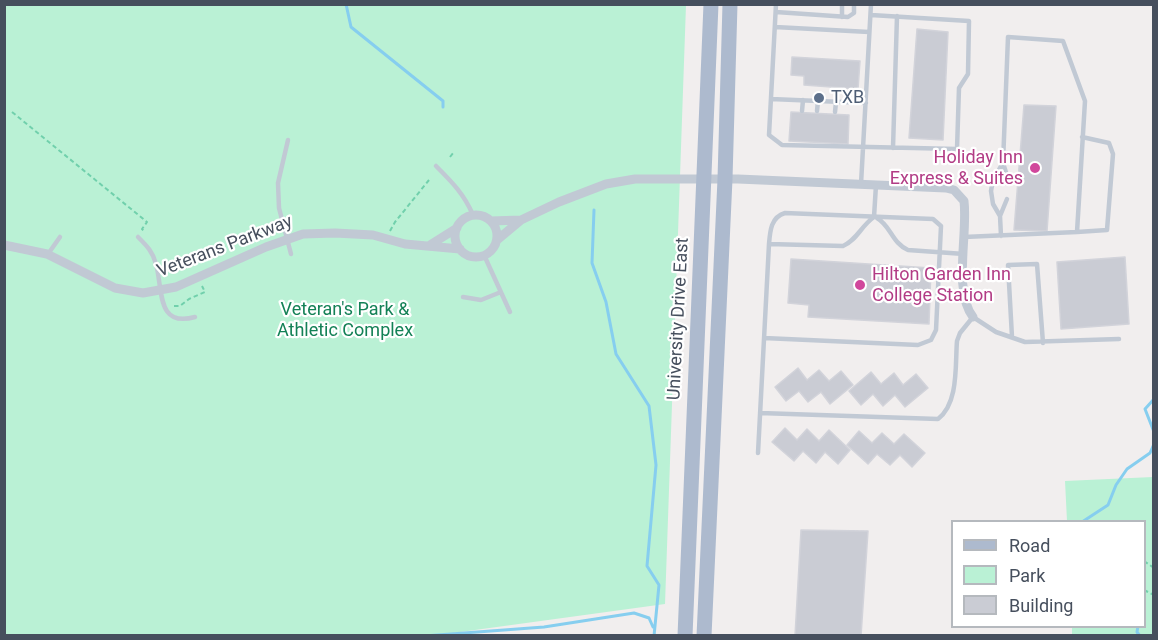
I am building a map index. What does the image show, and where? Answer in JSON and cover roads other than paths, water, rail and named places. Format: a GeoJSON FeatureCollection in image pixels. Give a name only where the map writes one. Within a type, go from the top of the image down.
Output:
{"type":"FeatureCollection","features":[{"type":"Feature","properties":{"kind":"main road","name":"University Drive East"},"geometry":{"type":"LineString","coordinates":[[685,636],[711,4]]}},
{"type":"Feature","properties":{"kind":"main road"},"geometry":{"type":"LineString","coordinates":[[704,636],[725,178],[730,4]]}},
{"type":"Feature","properties":{"kind":"street"},"geometry":{"type":"LineString","coordinates":[[457,228],[456,242],[460,249],[471,256],[484,255],[490,252],[497,240],[521,220],[606,184],[635,179],[725,178],[946,188],[954,190],[964,201],[963,292],[968,310],[973,317]]}},
{"type":"Feature","properties":{"kind":"street"},"geometry":{"type":"LineString","coordinates":[[430,245],[457,228],[466,217],[473,215],[486,217],[491,221],[497,233],[497,240]]}},
{"type":"Feature","properties":{"kind":"street"},"geometry":{"type":"LineString","coordinates":[[491,221],[521,220]]}},
{"type":"Feature","properties":{"kind":"street","name":"Veterans Parkway"},"geometry":{"type":"LineString","coordinates":[[4,245],[47,254],[116,288],[143,293],[176,287],[288,238],[303,234],[335,232],[373,235],[405,244],[460,249]]}},
{"type":"Feature","properties":{"kind":"lane"},"geometry":{"type":"LineString","coordinates":[[776,4],[769,135],[782,145],[957,149],[959,88],[968,74],[969,21],[871,15]]}},
{"type":"Feature","properties":{"kind":"lane"},"geometry":{"type":"LineString","coordinates":[[842,4],[842,17]]}},
{"type":"Feature","properties":{"kind":"lane"},"geometry":{"type":"LineString","coordinates":[[776,12],[848,17],[854,13],[854,4]]}},
{"type":"Feature","properties":{"kind":"lane"},"geometry":{"type":"LineString","coordinates":[[861,184],[871,4]]}},
{"type":"Feature","properties":{"kind":"lane"},"geometry":{"type":"LineString","coordinates":[[892,148],[897,16]]}},
{"type":"Feature","properties":{"kind":"lane"},"geometry":{"type":"LineString","coordinates":[[775,27],[869,32]]}},
{"type":"Feature","properties":{"kind":"lane"},"geometry":{"type":"LineString","coordinates":[[1008,179],[1003,163],[1008,37],[1063,41],[1085,101],[1077,232]]}},
{"type":"Feature","properties":{"kind":"lane"},"geometry":{"type":"LineString","coordinates":[[771,99],[866,103]]}},
{"type":"Feature","properties":{"kind":"lane"},"geometry":{"type":"LineString","coordinates":[[802,111],[803,100]]}},
{"type":"Feature","properties":{"kind":"lane"},"geometry":{"type":"LineString","coordinates":[[818,101],[818,111]]}},
{"type":"Feature","properties":{"kind":"lane"},"geometry":{"type":"LineString","coordinates":[[835,112],[836,102]]}},
{"type":"Feature","properties":{"kind":"lane"},"geometry":{"type":"LineString","coordinates":[[964,237],[1107,230],[1113,154],[1109,143],[1082,137]]}},
{"type":"Feature","properties":{"kind":"lane"},"geometry":{"type":"LineString","coordinates":[[800,138],[800,146]]}},
{"type":"Feature","properties":{"kind":"lane"},"geometry":{"type":"LineString","coordinates":[[816,138],[816,146]]}},
{"type":"Feature","properties":{"kind":"lane"},"geometry":{"type":"LineString","coordinates":[[833,147],[834,139]]}},
{"type":"Feature","properties":{"kind":"lane"},"geometry":{"type":"LineString","coordinates":[[288,140],[278,183],[279,208],[291,254]]}},
{"type":"Feature","properties":{"kind":"lane"},"geometry":{"type":"LineString","coordinates":[[1000,216],[993,204],[991,191],[993,180],[1003,163]]}},
{"type":"Feature","properties":{"kind":"lane"},"geometry":{"type":"LineString","coordinates":[[436,166],[458,186],[473,215]]}},
{"type":"Feature","properties":{"kind":"lane"},"geometry":{"type":"LineString","coordinates":[[769,244],[843,246],[851,242],[860,228],[874,217],[876,185]]}},
{"type":"Feature","properties":{"kind":"lane"},"geometry":{"type":"LineString","coordinates":[[1001,236],[1000,216],[1007,199]]}},
{"type":"Feature","properties":{"kind":"lane"},"geometry":{"type":"LineString","coordinates":[[758,453],[760,413],[769,244],[771,225],[779,215],[785,213],[938,221],[941,226],[936,330],[931,340],[925,344],[764,338]]}},
{"type":"Feature","properties":{"kind":"lane"},"geometry":{"type":"LineString","coordinates":[[874,217],[887,226],[900,247],[908,250],[964,254]]}},
{"type":"Feature","properties":{"kind":"lane"},"geometry":{"type":"LineString","coordinates":[[47,254],[60,237]]}},
{"type":"Feature","properties":{"kind":"lane"},"geometry":{"type":"LineString","coordinates":[[138,237],[150,248],[157,265],[160,290],[167,312],[174,318],[183,320],[195,317]]}},
{"type":"Feature","properties":{"kind":"lane"},"geometry":{"type":"LineString","coordinates":[[484,255],[510,312]]}},
{"type":"Feature","properties":{"kind":"lane"},"geometry":{"type":"LineString","coordinates":[[1012,337],[1008,265],[1037,264],[1042,342]]}},
{"type":"Feature","properties":{"kind":"lane"},"geometry":{"type":"LineString","coordinates":[[463,297],[481,300],[501,292]]}},
{"type":"Feature","properties":{"kind":"lane"},"geometry":{"type":"LineString","coordinates":[[760,413],[938,419],[949,406],[952,395],[957,341],[960,333],[973,317],[996,332],[1025,342],[1119,339]]}},
{"type":"Feature","properties":{"kind":"waterway"},"geometry":{"type":"LineString","coordinates":[[346,4],[351,27],[443,101],[443,107]]}},
{"type":"Feature","properties":{"kind":"waterway"},"geometry":{"type":"LineString","coordinates":[[594,210],[592,263],[606,302],[616,354],[649,406],[656,465],[647,566],[659,585],[654,636]]}},
{"type":"Feature","properties":{"kind":"waterway"},"geometry":{"type":"LineString","coordinates":[[1154,399],[1145,409],[1154,432]]}},
{"type":"Feature","properties":{"kind":"waterway"},"geometry":{"type":"LineString","coordinates":[[1085,520],[1108,505],[1116,485],[1127,469],[1150,453],[1154,444]]}},
{"type":"Feature","properties":{"kind":"waterway"},"geometry":{"type":"LineString","coordinates":[[424,636],[544,627],[634,613],[649,618],[653,627]]}},
{"type":"Feature","properties":{"kind":"waterway"},"geometry":{"type":"LineString","coordinates":[[1138,628],[1140,636]]}},
{"type":"Feature","properties":{"kind":"place","name":"TXB"},"geometry":{"type":"Point","coordinates":[819,98]}},
{"type":"Feature","properties":{"kind":"place","name":"Holiday Inn Express & Suites"},"geometry":{"type":"Point","coordinates":[1035,168]}},
{"type":"Feature","properties":{"kind":"place","name":"Hilton Garden Inn College Station"},"geometry":{"type":"Point","coordinates":[860,285]}},
{"type":"Feature","properties":{"kind":"park label","name":"Veteran's Park & Athletic Complex"},"geometry":{"type":"Point","coordinates":[345,320]}}]}
